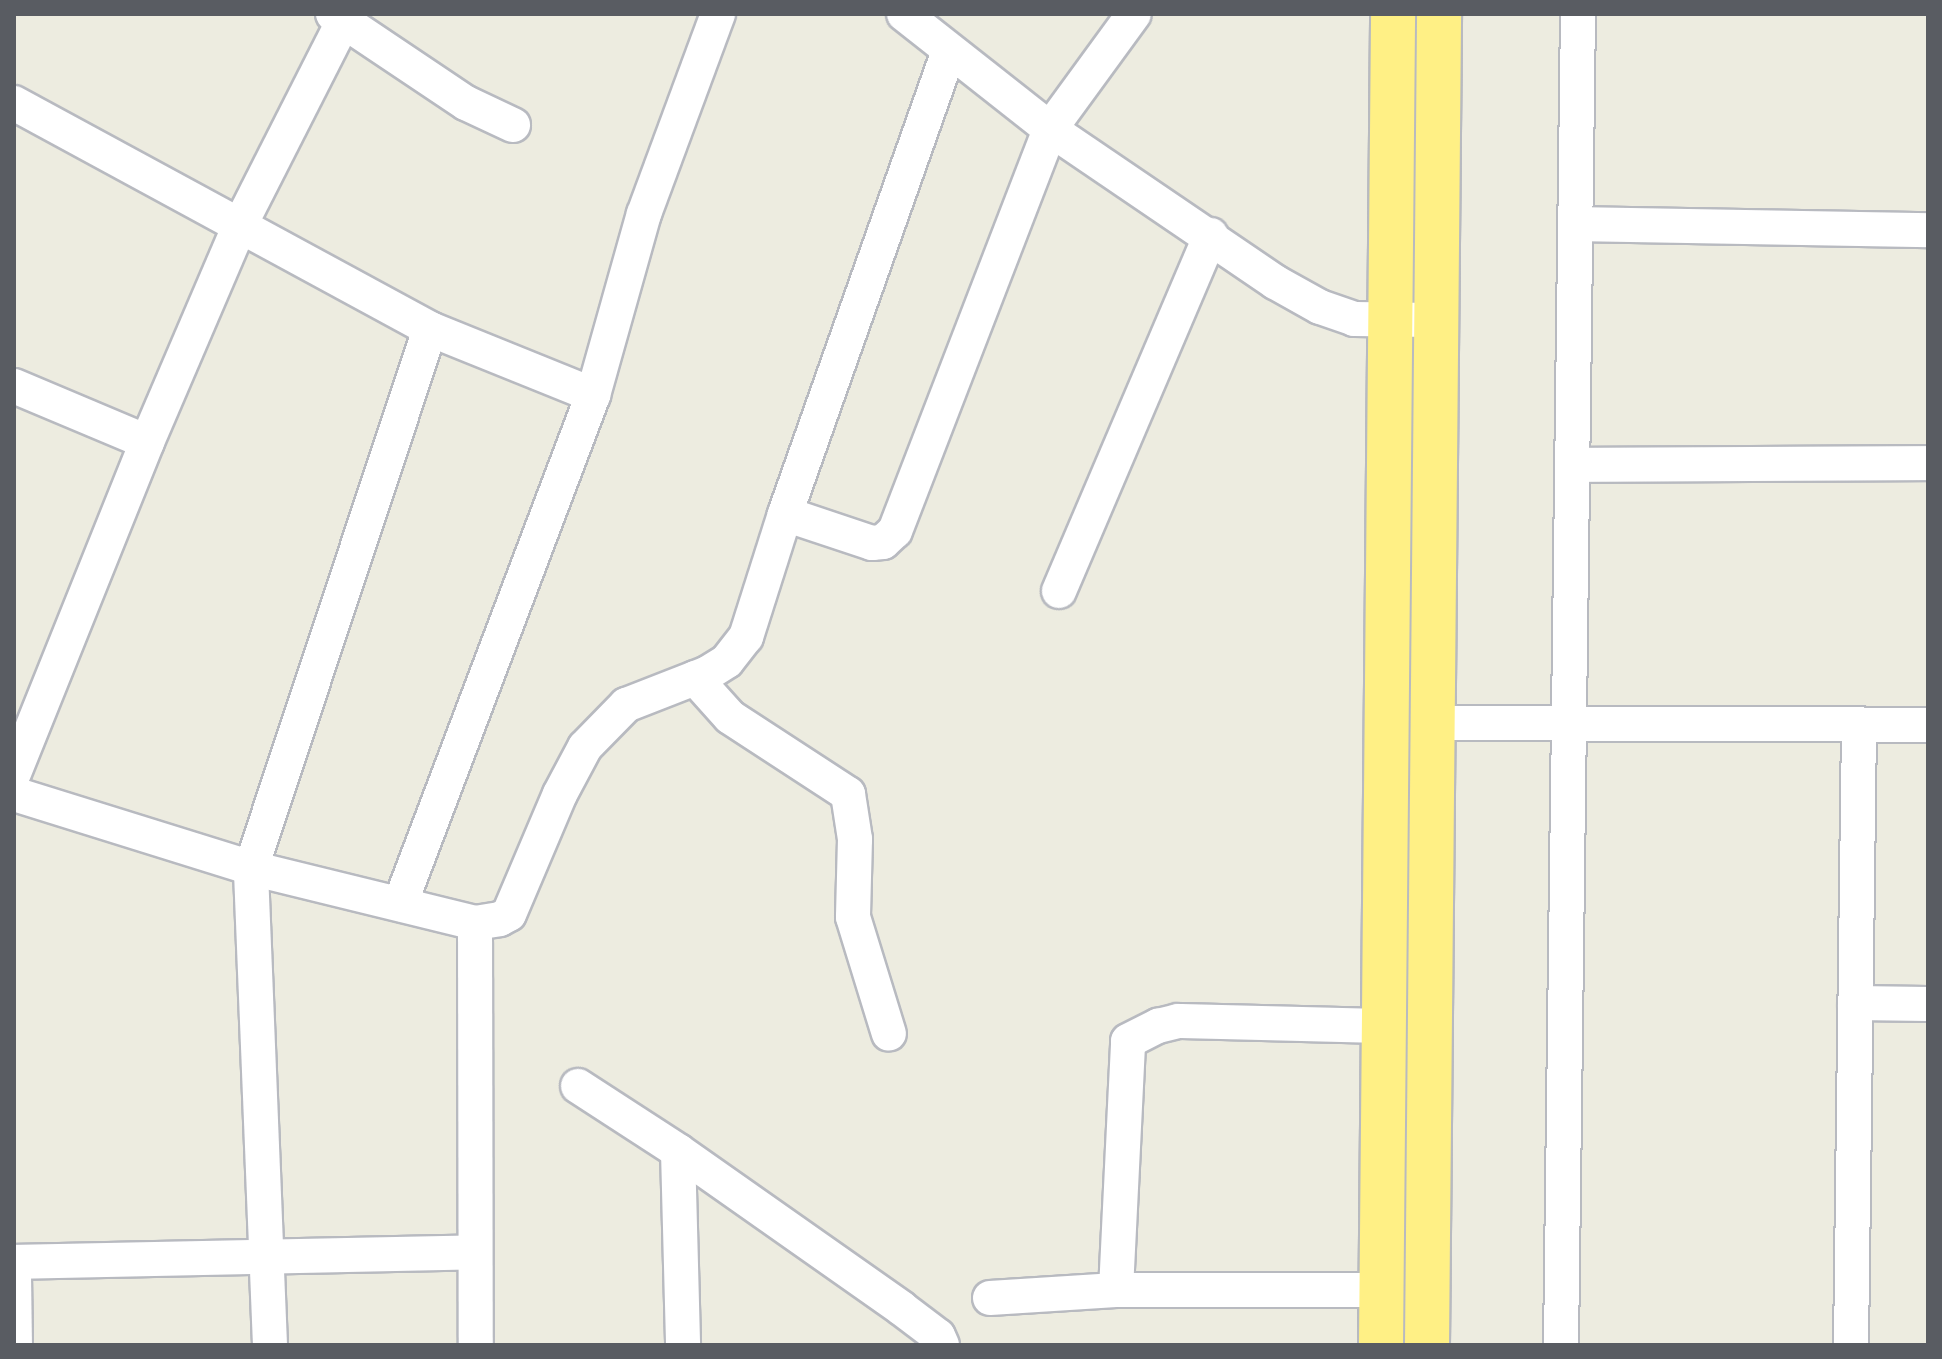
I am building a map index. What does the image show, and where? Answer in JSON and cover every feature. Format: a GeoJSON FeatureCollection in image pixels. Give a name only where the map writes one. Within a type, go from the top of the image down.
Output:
{"type":"FeatureCollection","features":[{"type":"Feature","properties":{"kind":"highway"},"geometry":{"type":"LineString","coordinates":[[1381,1345],[1393,14]]}},
{"type":"Feature","properties":{"kind":"highway"},"geometry":{"type":"LineString","coordinates":[[1427,1345],[1439,14]]}},
{"type":"Feature","properties":{"kind":"street"},"geometry":{"type":"LineString","coordinates":[[400,904],[593,395],[644,214],[718,14]]}},
{"type":"Feature","properties":{"kind":"street"},"geometry":{"type":"LineString","coordinates":[[904,14],[1050,129],[1211,235],[1275,282],[1320,307],[1354,319],[1390,322],[1435,320]]}},
{"type":"Feature","properties":{"kind":"street"},"geometry":{"type":"LineString","coordinates":[[785,514],[872,543],[883,542],[895,531],[1050,129],[1134,14]]}},
{"type":"Feature","properties":{"kind":"street"},"geometry":{"type":"LineString","coordinates":[[1561,1345],[1578,14]]}},
{"type":"Feature","properties":{"kind":"street"},"geometry":{"type":"LineString","coordinates":[[14,773],[147,442],[239,227],[338,17],[466,103],[513,125]]}},
{"type":"Feature","properties":{"kind":"street"},"geometry":{"type":"LineString","coordinates":[[14,794],[251,868],[475,923],[500,919],[514,907],[560,794],[585,747],[626,705],[695,678],[727,661],[746,637],[785,514],[949,51]]}},
{"type":"Feature","properties":{"kind":"street"},"geometry":{"type":"LineString","coordinates":[[14,103],[430,329],[593,395]]}},
{"type":"Feature","properties":{"kind":"street"},"geometry":{"type":"LineString","coordinates":[[1576,224],[1928,230]]}},
{"type":"Feature","properties":{"kind":"street"},"geometry":{"type":"LineString","coordinates":[[1059,591],[1211,235]]}},
{"type":"Feature","properties":{"kind":"street"},"geometry":{"type":"LineString","coordinates":[[270,1345],[251,868],[430,329]]}},
{"type":"Feature","properties":{"kind":"street"},"geometry":{"type":"LineString","coordinates":[[14,386],[147,442]]}},
{"type":"Feature","properties":{"kind":"street"},"geometry":{"type":"LineString","coordinates":[[1574,465],[1928,463]]}},
{"type":"Feature","properties":{"kind":"street"},"geometry":{"type":"LineString","coordinates":[[695,678],[730,717],[848,794],[855,839],[853,917],[889,1034]]}},
{"type":"Feature","properties":{"kind":"street"},"geometry":{"type":"LineString","coordinates":[[1433,723],[1928,725]]}},
{"type":"Feature","properties":{"kind":"street"},"geometry":{"type":"LineString","coordinates":[[1851,1345],[1859,724]]}},
{"type":"Feature","properties":{"kind":"street"},"geometry":{"type":"LineString","coordinates":[[475,923],[476,1345]]}},
{"type":"Feature","properties":{"kind":"street"},"geometry":{"type":"LineString","coordinates":[[1855,1003],[1928,1004]]}},
{"type":"Feature","properties":{"kind":"street"},"geometry":{"type":"LineString","coordinates":[[1116,1290],[1124,1053],[1128,1041],[1158,1026],[1178,1021],[1385,1026]]}},
{"type":"Feature","properties":{"kind":"street"},"geometry":{"type":"LineString","coordinates":[[578,1086],[678,1151],[901,1308],[938,1336],[942,1345]]}},
{"type":"Feature","properties":{"kind":"street"},"geometry":{"type":"LineString","coordinates":[[678,1151],[683,1345]]}},
{"type":"Feature","properties":{"kind":"street"},"geometry":{"type":"LineString","coordinates":[[14,1262],[268,1254],[475,1252]]}},
{"type":"Feature","properties":{"kind":"street"},"geometry":{"type":"LineString","coordinates":[[14,1276],[15,1345]]}},
{"type":"Feature","properties":{"kind":"street"},"geometry":{"type":"LineString","coordinates":[[990,1298],[1116,1290],[1382,1290]]}}]}
